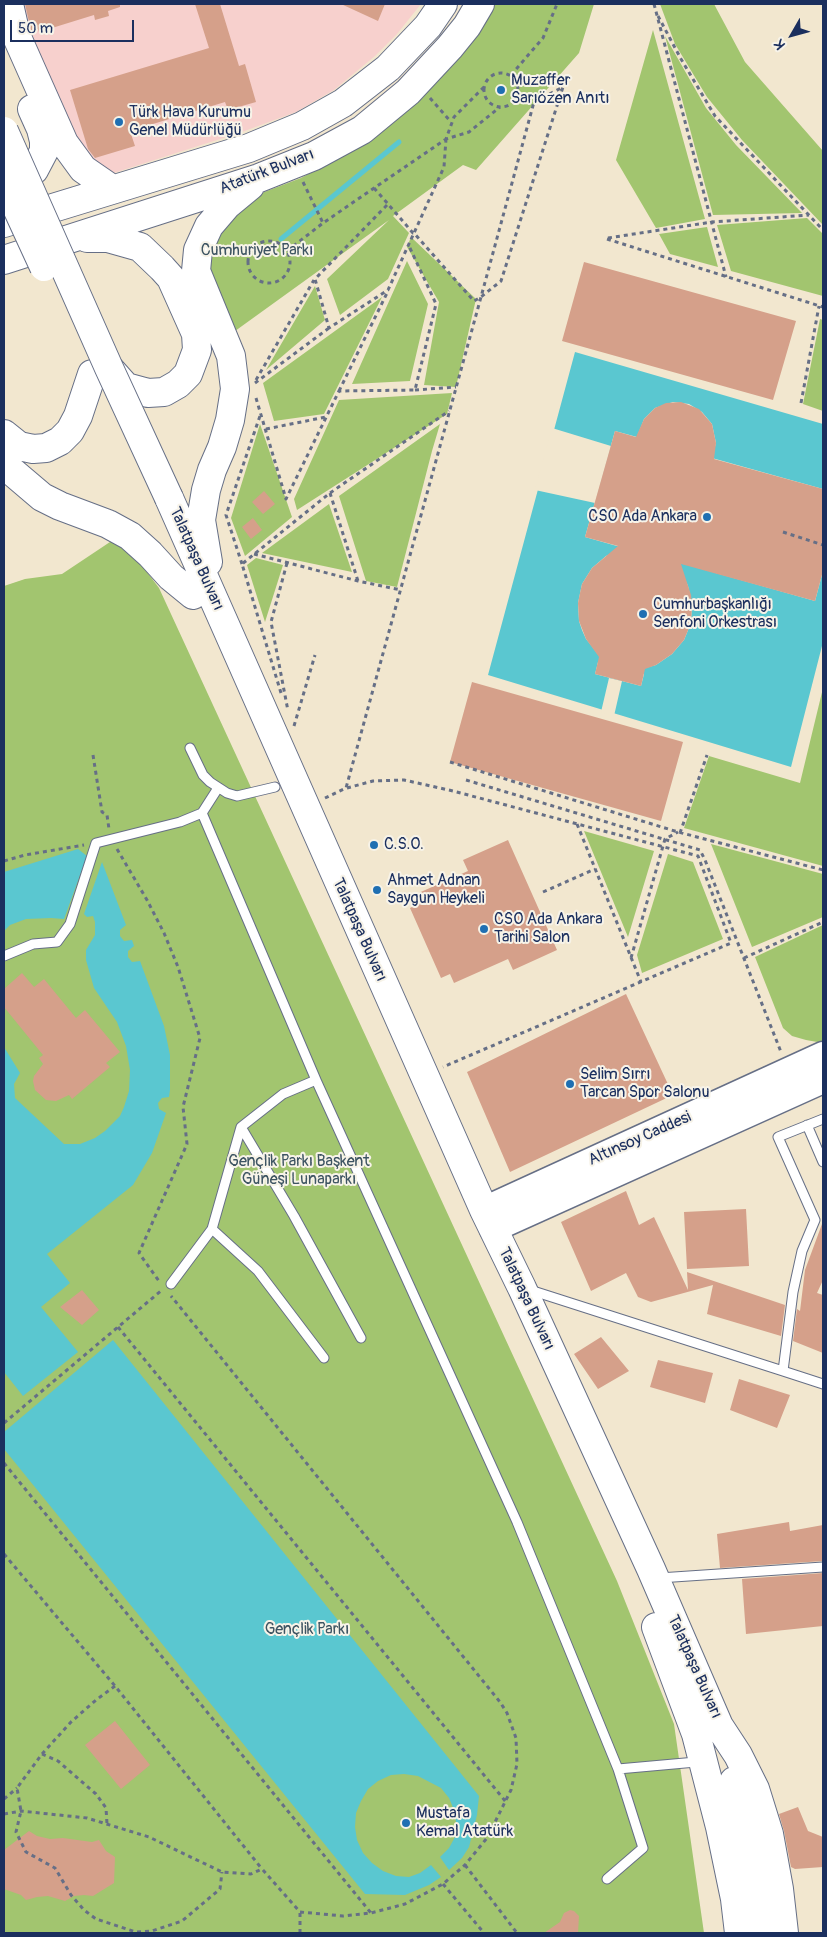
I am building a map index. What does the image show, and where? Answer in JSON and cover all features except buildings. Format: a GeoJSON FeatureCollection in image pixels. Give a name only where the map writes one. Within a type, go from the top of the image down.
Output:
{"type":"FeatureCollection","features":[{"type":"Feature","properties":{"kind":"main road"},"geometry":{"type":"LineString","coordinates":[[9,4],[16,35],[64,143],[83,169],[112,189]]}},
{"type":"Feature","properties":{"kind":"main road","name":"Atatürk Bulvarı"},"geometry":{"type":"LineString","coordinates":[[4,223],[249,148],[311,122],[343,103],[388,68],[422,32],[442,4]]}},
{"type":"Feature","properties":{"kind":"main road","name":"Atatürk Bulvarı"},"geometry":{"type":"LineString","coordinates":[[7,262],[68,239],[259,178],[314,156],[362,130],[416,83],[450,47],[480,4]]}},
{"type":"Feature","properties":{"kind":"main road"},"geometry":{"type":"LineString","coordinates":[[4,46],[44,141],[44,151],[41,160],[34,170],[4,192]]}},
{"type":"Feature","properties":{"kind":"main road","name":"Talatpaşa Bulvarı"},"geometry":{"type":"LineString","coordinates":[[4,131],[100,371]]}},
{"type":"Feature","properties":{"kind":"main road"},"geometry":{"type":"LineString","coordinates":[[4,460],[10,469],[42,497],[60,506],[108,524],[130,536],[171,577],[201,592],[208,557],[201,520],[206,490],[230,420],[235,388],[231,356],[196,271],[198,250],[209,226],[227,204],[259,178]]}},
{"type":"Feature","properties":{"kind":"main road","name":"Talatpaşa Bulvarı"},"geometry":{"type":"LineString","coordinates":[[4,180],[100,371],[201,592],[305,807],[488,1219],[522,1288],[654,1578],[708,1730],[744,1820],[757,1894],[761,1933]]}},
{"type":"Feature","properties":{"kind":"main road"},"geometry":{"type":"LineString","coordinates":[[4,434],[19,446],[33,449],[46,448],[60,441],[70,431],[100,371],[126,387],[148,393],[164,392],[178,384],[188,374],[197,350],[196,334],[171,278],[140,247],[108,238],[68,239]]}},
{"type":"Feature","properties":{"kind":"main road","name":"Talatpaşa Bulvarı"},"geometry":{"type":"LineString","coordinates":[[201,592],[275,787],[636,1578],[667,1653],[708,1730],[720,1827],[735,1899],[739,1933]]}},
{"type":"Feature","properties":{"kind":"main road","name":"Talatpaşa Bulvarı"},"geometry":{"type":"LineString","coordinates":[[708,1730],[696,1762],[699,1810],[721,1933]]}},
{"type":"Feature","properties":{"kind":"main road","name":"Talatpaşa Bulvarı"},"geometry":{"type":"LineString","coordinates":[[708,1730],[738,1755],[755,1788],[769,1834],[779,1889],[784,1933]]}},
{"type":"Feature","properties":{"kind":"street","name":"Altınsoy Caddesi"},"geometry":{"type":"LineString","coordinates":[[488,1219],[823,1055]]}},
{"type":"Feature","properties":{"kind":"street","name":"Altınsoy Caddesi"},"geometry":{"type":"LineString","coordinates":[[488,1219],[823,1080]]}},
{"type":"Feature","properties":{"kind":"lane"},"geometry":{"type":"LineString","coordinates":[[190,748],[203,775],[218,788],[237,796],[275,787]]}},
{"type":"Feature","properties":{"kind":"lane"},"geometry":{"type":"LineString","coordinates":[[4,956],[33,944],[57,942],[70,924],[96,842],[180,822],[202,813],[218,788]]}},
{"type":"Feature","properties":{"kind":"lane"},"geometry":{"type":"LineString","coordinates":[[202,813],[316,1080],[517,1522],[618,1769],[643,1848],[607,1879]]}},
{"type":"Feature","properties":{"kind":"lane"},"geometry":{"type":"LineString","coordinates":[[168,1286],[212,1229],[241,1127],[283,1094],[316,1080]]}},
{"type":"Feature","properties":{"kind":"lane"},"geometry":{"type":"LineString","coordinates":[[783,1371],[795,1284],[802,1251],[815,1220],[778,1137],[823,1119]]}},
{"type":"Feature","properties":{"kind":"lane"},"geometry":{"type":"LineString","coordinates":[[807,1125],[823,1162]]}},
{"type":"Feature","properties":{"kind":"lane"},"geometry":{"type":"LineString","coordinates":[[241,1127],[294,1216],[361,1338]]}},
{"type":"Feature","properties":{"kind":"lane"},"geometry":{"type":"LineString","coordinates":[[212,1229],[258,1271],[324,1358]]}},
{"type":"Feature","properties":{"kind":"lane"},"geometry":{"type":"LineString","coordinates":[[522,1288],[823,1384]]}},
{"type":"Feature","properties":{"kind":"lane"},"geometry":{"type":"LineString","coordinates":[[654,1578],[823,1567]]}},
{"type":"Feature","properties":{"kind":"lane"},"geometry":{"type":"LineString","coordinates":[[618,1769],[696,1762]]}},
{"type":"Feature","properties":{"kind":"path"},"geometry":{"type":"LineString","coordinates":[[511,75],[543,38],[557,4]]}},
{"type":"Feature","properties":{"kind":"path"},"geometry":{"type":"LineString","coordinates":[[654,4],[726,277]]}},
{"type":"Feature","properties":{"kind":"path"},"geometry":{"type":"LineString","coordinates":[[656,12],[681,60],[715,116],[823,230]]}},
{"type":"Feature","properties":{"kind":"path"},"geometry":{"type":"LineString","coordinates":[[255,394],[286,499],[388,290],[444,167],[446,139],[451,122],[484,87],[487,80],[495,74],[501,72],[511,75],[518,84],[517,97],[510,104],[500,106],[469,132],[446,139],[287,251]]}},
{"type":"Feature","properties":{"kind":"path"},"geometry":{"type":"LineString","coordinates":[[416,83],[451,122]]}},
{"type":"Feature","properties":{"kind":"path"},"geometry":{"type":"LineString","coordinates":[[484,87],[488,100],[500,106]]}},
{"type":"Feature","properties":{"kind":"path"},"geometry":{"type":"LineString","coordinates":[[346,788],[401,590],[449,411],[481,297],[534,102],[563,87],[502,281],[481,297],[474,301],[374,188]]}},
{"type":"Feature","properties":{"kind":"path"},"geometry":{"type":"LineString","coordinates":[[295,164],[323,224]]}},
{"type":"Feature","properties":{"kind":"path"},"geometry":{"type":"LineString","coordinates":[[388,204],[315,279],[253,385],[329,328],[388,290]]}},
{"type":"Feature","properties":{"kind":"path"},"geometry":{"type":"LineString","coordinates":[[800,403],[821,306],[607,238],[712,222],[809,216]]}},
{"type":"Feature","properties":{"kind":"path"},"geometry":{"type":"LineString","coordinates":[[274,242],[281,245],[287,251],[290,259],[289,268],[286,275],[279,280],[271,283],[263,282],[256,278],[251,271],[250,255],[254,248],[261,243],[274,242]]}},
{"type":"Feature","properties":{"kind":"path"},"geometry":{"type":"LineString","coordinates":[[408,246],[436,304],[415,390]]}},
{"type":"Feature","properties":{"kind":"path"},"geometry":{"type":"LineString","coordinates":[[315,279],[329,328]]}},
{"type":"Feature","properties":{"kind":"path"},"geometry":{"type":"LineString","coordinates":[[339,391],[415,390],[456,387]]}},
{"type":"Feature","properties":{"kind":"path"},"geometry":{"type":"LineString","coordinates":[[242,564],[330,493],[449,411]]}},
{"type":"Feature","properties":{"kind":"path"},"geometry":{"type":"LineString","coordinates":[[261,413],[226,515],[288,714],[271,622],[287,563]]}},
{"type":"Feature","properties":{"kind":"path"},"geometry":{"type":"LineString","coordinates":[[266,429],[326,417]]}},
{"type":"Feature","properties":{"kind":"path"},"geometry":{"type":"LineString","coordinates":[[330,493],[358,581]]}},
{"type":"Feature","properties":{"kind":"path"},"geometry":{"type":"LineString","coordinates":[[783,532],[823,544]]}},
{"type":"Feature","properties":{"kind":"path"},"geometry":{"type":"LineString","coordinates":[[254,554],[401,590]]}},
{"type":"Feature","properties":{"kind":"path"},"geometry":{"type":"LineString","coordinates":[[290,723],[292,733],[315,655]]}},
{"type":"Feature","properties":{"kind":"path"},"geometry":{"type":"LineString","coordinates":[[93,755],[102,812],[107,815],[111,839],[164,933],[178,967],[200,1038],[183,1107],[187,1144],[139,1253],[168,1286],[500,1702],[512,1725],[518,1751],[515,1777],[506,1802],[487,1838],[466,1865],[443,1884],[405,1904],[371,1914],[343,1916],[300,1912]]}},
{"type":"Feature","properties":{"kind":"path"},"geometry":{"type":"LineString","coordinates":[[631,958],[662,847],[665,839],[679,832],[707,755]]}},
{"type":"Feature","properties":{"kind":"path"},"geometry":{"type":"LineString","coordinates":[[450,762],[679,832],[823,870]]}},
{"type":"Feature","properties":{"kind":"path"},"geometry":{"type":"LineString","coordinates":[[305,807],[346,788],[373,781],[404,780],[453,791],[698,856],[732,943],[442,1067]]}},
{"type":"Feature","properties":{"kind":"path"},"geometry":{"type":"LineString","coordinates":[[466,780],[700,850],[789,1071]]}},
{"type":"Feature","properties":{"kind":"path"},"geometry":{"type":"LineString","coordinates":[[577,824],[640,982]]}},
{"type":"Feature","properties":{"kind":"path"},"geometry":{"type":"LineString","coordinates":[[4,861],[25,855],[96,842]]}},
{"type":"Feature","properties":{"kind":"path"},"geometry":{"type":"LineString","coordinates":[[544,892],[595,869]]}},
{"type":"Feature","properties":{"kind":"path"},"geometry":{"type":"LineString","coordinates":[[744,958],[823,922]]}},
{"type":"Feature","properties":{"kind":"path"},"geometry":{"type":"LineString","coordinates":[[4,1423],[168,1286]]}},
{"type":"Feature","properties":{"kind":"path"},"geometry":{"type":"LineString","coordinates":[[118,1327],[506,1802]]}},
{"type":"Feature","properties":{"kind":"path"},"geometry":{"type":"LineString","coordinates":[[4,1463],[371,1914]]}},
{"type":"Feature","properties":{"kind":"path"},"geometry":{"type":"LineString","coordinates":[[4,1554],[115,1686],[262,1869],[300,1912],[300,1933]]}},
{"type":"Feature","properties":{"kind":"path"},"geometry":{"type":"LineString","coordinates":[[4,1799],[17,1788],[42,1754],[71,1722],[115,1686]]}},
{"type":"Feature","properties":{"kind":"path"},"geometry":{"type":"LineString","coordinates":[[42,1754],[58,1762],[96,1794],[106,1808],[108,1824]]}},
{"type":"Feature","properties":{"kind":"path"},"geometry":{"type":"LineString","coordinates":[[17,1788],[21,1811],[16,1832],[26,1852],[55,1868],[71,1895],[96,1920],[136,1932],[153,1932],[182,1921],[220,1889],[222,1872]]}},
{"type":"Feature","properties":{"kind":"path"},"geometry":{"type":"LineString","coordinates":[[4,1814],[21,1811],[87,1818],[150,1837],[222,1872],[251,1874],[262,1869]]}},
{"type":"Feature","properties":{"kind":"path"},"geometry":{"type":"LineString","coordinates":[[466,1865],[517,1933]]}},
{"type":"Feature","properties":{"kind":"path"},"geometry":{"type":"LineString","coordinates":[[443,1884],[484,1933]]}},
{"type":"Feature","properties":{"kind":"shaded area"},"geometry":{"type":"Polygon","coordinates":[[[9,4],[421,4],[397,34],[375,56],[334,90],[296,112],[242,132],[95,179],[9,4]]]}},
{"type":"Feature","properties":{"kind":"green space","name":"Cumhuriyet Parkı"},"geometry":{"type":"Polygon","coordinates":[[[495,4],[594,4],[579,53],[476,170],[463,165],[393,216],[409,233],[388,279],[340,315],[327,279],[389,220],[224,339],[198,250],[225,207],[301,178],[369,141],[477,34],[495,4]]]}},
{"type":"Feature","properties":{"kind":"green space"},"geometry":{"type":"Polygon","coordinates":[[[660,4],[714,4],[745,62],[823,151],[823,225],[742,140],[707,97],[675,44],[660,4]]]}},
{"type":"Feature","properties":{"kind":"green space"},"geometry":{"type":"Polygon","coordinates":[[[653,30],[705,219],[656,228],[616,160],[653,30]]]}},
{"type":"Feature","properties":{"kind":"green space"},"geometry":{"type":"Polygon","coordinates":[[[665,36],[706,108],[736,145],[802,213],[713,215],[665,36]]]}},
{"type":"Feature","properties":{"kind":"green space"},"geometry":{"type":"Polygon","coordinates":[[[807,218],[823,234],[823,296],[731,271],[717,225],[807,218]]]}},
{"type":"Feature","properties":{"kind":"green space"},"geometry":{"type":"Polygon","coordinates":[[[707,227],[718,267],[670,254],[659,234],[707,227]]]}},
{"type":"Feature","properties":{"kind":"green space"},"geometry":{"type":"Polygon","coordinates":[[[411,237],[476,299],[456,387],[424,385],[439,302],[407,247],[411,237]]]}},
{"type":"Feature","properties":{"kind":"green space"},"geometry":{"type":"Polygon","coordinates":[[[407,261],[428,304],[410,381],[352,384],[407,261]]]}},
{"type":"Feature","properties":{"kind":"green space"},"geometry":{"type":"Polygon","coordinates":[[[315,286],[325,320],[266,370],[315,286]]]}},
{"type":"Feature","properties":{"kind":"green space"},"geometry":{"type":"Polygon","coordinates":[[[382,297],[324,414],[274,421],[263,383],[382,297]]]}},
{"type":"Feature","properties":{"kind":"green space"},"geometry":{"type":"Polygon","coordinates":[[[820,319],[823,320],[823,411],[803,404],[820,319]]]}},
{"type":"Feature","properties":{"kind":"green space"},"geometry":{"type":"Polygon","coordinates":[[[452,393],[447,414],[297,510],[294,499],[339,400],[452,393]]]}},
{"type":"Feature","properties":{"kind":"green space"},"geometry":{"type":"Polygon","coordinates":[[[260,424],[292,517],[245,556],[231,518],[260,424]]]}},
{"type":"Feature","properties":{"kind":"green space"},"geometry":{"type":"Polygon","coordinates":[[[440,424],[397,587],[366,581],[339,496],[440,424]]]}},
{"type":"Feature","properties":{"kind":"green space"},"geometry":{"type":"Polygon","coordinates":[[[329,504],[352,572],[262,553],[329,504]]]}},
{"type":"Feature","properties":{"kind":"green space","name":"Gençlik Parkı"},"geometry":{"type":"Polygon","coordinates":[[[113,540],[138,560],[159,588],[617,1581],[674,1724],[704,1933],[4,1933],[4,586],[25,579],[62,574],[113,540]]]}},
{"type":"Feature","properties":{"kind":"green space"},"geometry":{"type":"Polygon","coordinates":[[[256,558],[283,565],[265,622],[247,565],[256,558]]]}},
{"type":"Feature","properties":{"kind":"green space"},"geometry":{"type":"Polygon","coordinates":[[[823,688],[823,866],[684,828],[709,756],[800,783],[823,688]]]}},
{"type":"Feature","properties":{"kind":"green space"},"geometry":{"type":"Polygon","coordinates":[[[584,831],[654,851],[628,937],[584,831]]]}},
{"type":"Feature","properties":{"kind":"green space"},"geometry":{"type":"Polygon","coordinates":[[[711,844],[823,874],[823,917],[752,947],[711,844]]]}},
{"type":"Feature","properties":{"kind":"green space"},"geometry":{"type":"Polygon","coordinates":[[[668,854],[693,862],[723,939],[642,973],[637,955],[668,854]]]}},
{"type":"Feature","properties":{"kind":"green space"},"geometry":{"type":"Polygon","coordinates":[[[823,925],[823,1043],[792,1036],[783,1028],[755,957],[823,925]]]}},
{"type":"Feature","properties":{"kind":"water"},"geometry":{"type":"Polygon","coordinates":[[[575,352],[823,424],[823,489],[712,458],[716,443],[712,424],[702,412],[689,404],[673,402],[655,408],[644,419],[637,437],[615,431],[585,537],[624,548],[606,556],[592,568],[582,584],[578,603],[579,621],[582,630],[586,639],[603,660],[598,662],[595,674],[641,686],[644,674],[638,670],[656,665],[672,654],[684,640],[691,623],[692,604],[688,586],[684,577],[670,560],[815,601],[823,571],[823,642],[791,767],[488,675],[575,352]]]}},
{"type":"Feature","properties":{"kind":"water"},"geometry":{"type":"Polygon","coordinates":[[[78,849],[87,856],[64,919],[26,919],[10,925],[4,931],[4,872],[78,849]]]}},
{"type":"Feature","properties":{"kind":"water"},"geometry":{"type":"Polygon","coordinates":[[[102,862],[126,925],[120,930],[120,936],[124,941],[132,940],[134,946],[128,951],[128,957],[132,962],[140,961],[164,1026],[170,1055],[169,1097],[162,1098],[158,1103],[159,1109],[166,1113],[152,1153],[133,1185],[47,1254],[70,1283],[41,1307],[78,1352],[23,1396],[4,1372],[4,1047],[20,1073],[14,1084],[15,1098],[64,1144],[80,1144],[95,1138],[120,1116],[129,1091],[130,1070],[126,1046],[117,1022],[94,988],[86,960],[86,950],[95,935],[95,922],[93,916],[87,917],[84,914],[102,862]]]}},
{"type":"Feature","properties":{"kind":"water"},"geometry":{"type":"Polygon","coordinates":[[[113,1340],[479,1796],[477,1815],[469,1847],[462,1858],[449,1870],[440,1857],[449,1848],[455,1837],[456,1822],[449,1798],[441,1788],[418,1776],[391,1775],[378,1781],[368,1789],[361,1801],[356,1813],[355,1827],[357,1840],[363,1853],[383,1871],[396,1876],[409,1877],[420,1873],[431,1865],[441,1877],[429,1885],[405,1895],[365,1894],[4,1449],[4,1432],[113,1340]]]}},
{"type":"Feature","properties":{"kind":"pier"},"geometry":{"type":"Polygon","coordinates":[[[552,428],[611,446],[595,503],[535,490],[552,428]]]}},
{"type":"Feature","properties":{"kind":"pier"},"geometry":{"type":"Polygon","coordinates":[[[609,678],[622,681],[614,716],[601,712],[609,678]]]}},
{"type":"Feature","properties":{"kind":"waterway"},"geometry":{"type":"LineString","coordinates":[[281,239],[399,142]]}},
{"type":"Feature","properties":{"kind":"place","name":"Muzaffer Sarıözen Anıtı"},"geometry":{"type":"Point","coordinates":[501,90]}},
{"type":"Feature","properties":{"kind":"place","name":"Türk Hava Kurumu Genel Müdürlüğü"},"geometry":{"type":"Point","coordinates":[119,122]}},
{"type":"Feature","properties":{"kind":"place","name":"CSO Ada Ankara"},"geometry":{"type":"Point","coordinates":[707,517]}},
{"type":"Feature","properties":{"kind":"place","name":"Cumhurbaşkanlığı Senfoni Orkestrası"},"geometry":{"type":"Point","coordinates":[643,614]}},
{"type":"Feature","properties":{"kind":"place","name":"C.S.O."},"geometry":{"type":"Point","coordinates":[374,845]}},
{"type":"Feature","properties":{"kind":"place","name":"Ahmet Adnan Saygun Heykeli"},"geometry":{"type":"Point","coordinates":[377,890]}},
{"type":"Feature","properties":{"kind":"place","name":"CSO Ada Ankara Tarihi Salon"},"geometry":{"type":"Point","coordinates":[484,929]}},
{"type":"Feature","properties":{"kind":"place","name":"Selim Sırrı Tarcan Spor Salonu"},"geometry":{"type":"Point","coordinates":[570,1084]}},
{"type":"Feature","properties":{"kind":"place","name":"Mustafa Kemal Atatürk"},"geometry":{"type":"Point","coordinates":[406,1823]}},
{"type":"Feature","properties":{"kind":"park label","name":"Gençlik Parkı Başkent Güneşi Lunaparkı"},"geometry":{"type":"Point","coordinates":[299,1171]}}]}
